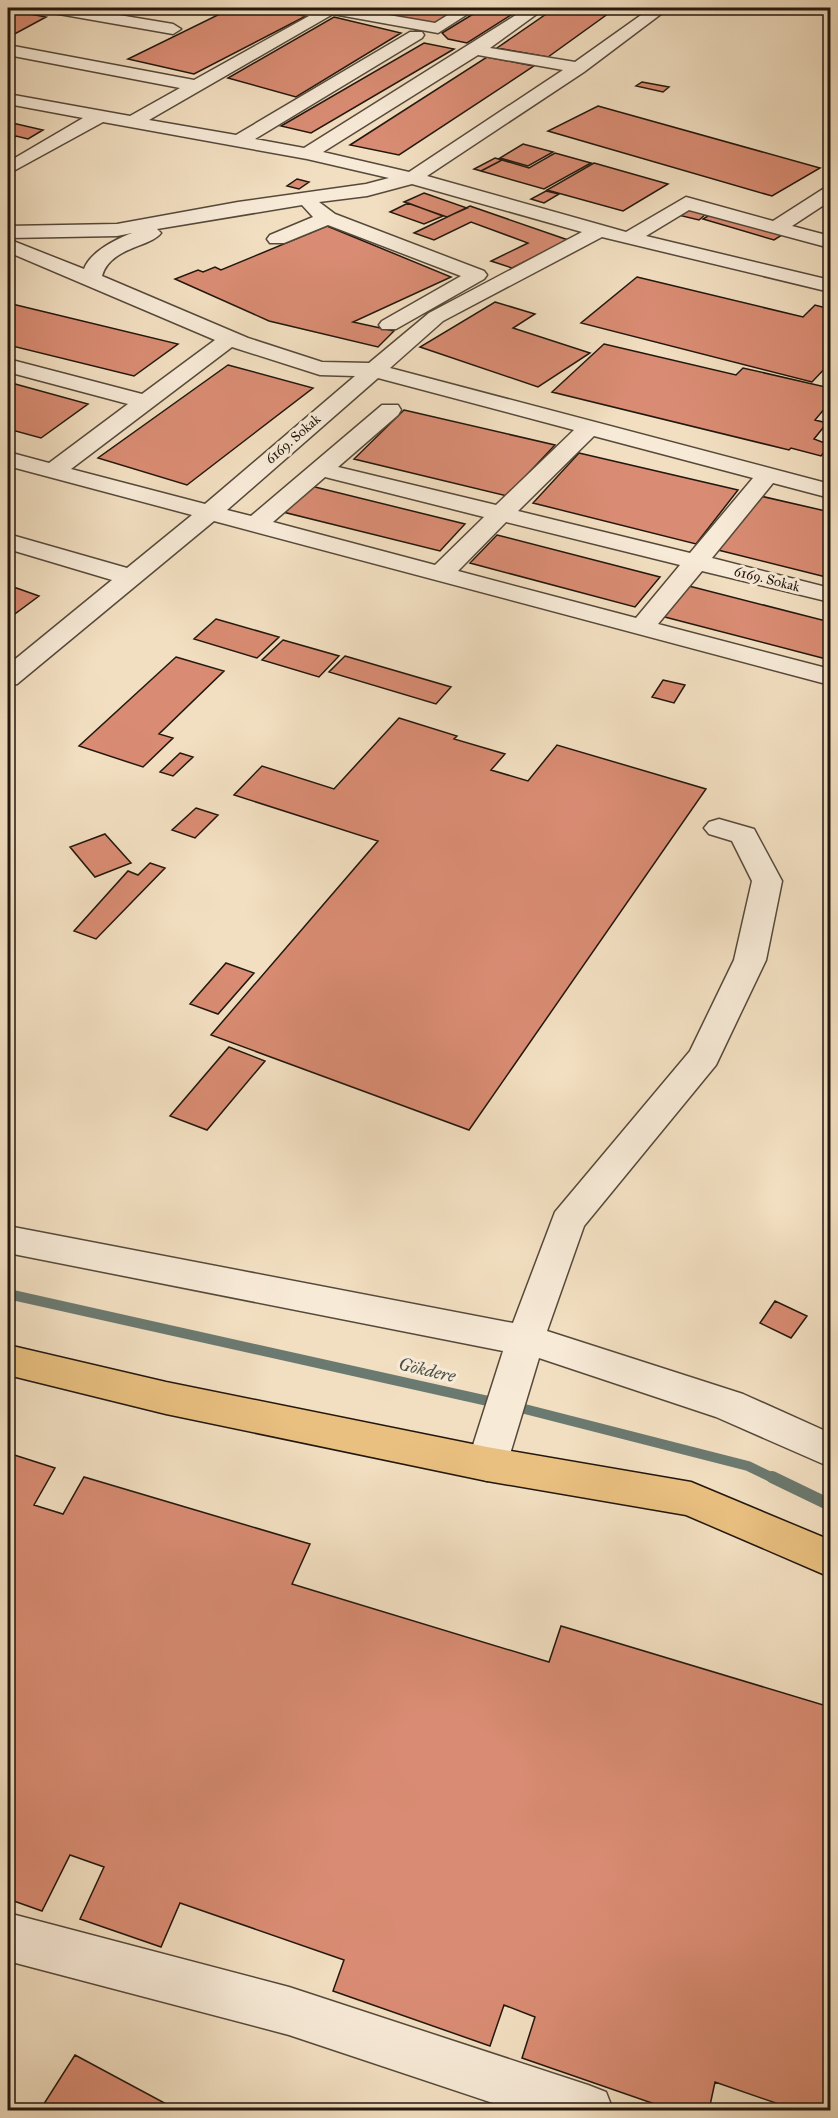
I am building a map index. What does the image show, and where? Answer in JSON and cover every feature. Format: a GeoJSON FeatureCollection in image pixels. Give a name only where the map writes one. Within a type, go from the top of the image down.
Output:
{"type":"FeatureCollection","features":[{"type":"Feature","properties":{"kind":"main road"},"geometry":{"type":"LineString","coordinates":[[8,1360],[166,1398],[487,1464],[691,1499],[831,1559]]}},
{"type":"Feature","properties":{"kind":"street"},"geometry":{"type":"LineString","coordinates":[[53,8],[173,29]]}},
{"type":"Feature","properties":{"kind":"street"},"geometry":{"type":"LineString","coordinates":[[130,123],[326,14],[288,8]]}},
{"type":"Feature","properties":{"kind":"street"},"geometry":{"type":"LineString","coordinates":[[324,8],[357,10],[438,28],[469,8]]}},
{"type":"Feature","properties":{"kind":"street"},"geometry":{"type":"LineString","coordinates":[[307,154],[475,50],[537,8]]}},
{"type":"Feature","properties":{"kind":"street"},"geometry":{"type":"LineString","coordinates":[[8,232],[117,230],[367,190],[412,178],[578,68],[661,8]]}},
{"type":"Feature","properties":{"kind":"street"},"geometry":{"type":"LineString","coordinates":[[239,141],[416,35]]}},
{"type":"Feature","properties":{"kind":"street"},"geometry":{"type":"LineString","coordinates":[[8,50],[197,86]]}},
{"type":"Feature","properties":{"kind":"street"},"geometry":{"type":"LineString","coordinates":[[475,50],[578,68]]}},
{"type":"Feature","properties":{"kind":"street"},"geometry":{"type":"LineString","coordinates":[[8,99],[307,154],[412,178],[599,231],[831,286]]}},
{"type":"Feature","properties":{"kind":"street"},"geometry":{"type":"LineString","coordinates":[[8,169],[98,117]]}},
{"type":"Feature","properties":{"kind":"street"},"geometry":{"type":"LineString","coordinates":[[775,228],[831,193]]}},
{"type":"Feature","properties":{"kind":"street"},"geometry":{"type":"LineString","coordinates":[[307,198],[314,209],[328,218],[477,275],[389,325]]}},
{"type":"Feature","properties":{"kind":"street"},"geometry":{"type":"LineString","coordinates":[[629,238],[686,202],[831,242]]}},
{"type":"Feature","properties":{"kind":"street"},"geometry":{"type":"LineString","coordinates":[[91,279],[95,265],[125,242],[200,215]]}},
{"type":"Feature","properties":{"kind":"street"},"geometry":{"type":"LineString","coordinates":[[277,239],[328,218]]}},
{"type":"Feature","properties":{"kind":"street","name":"6169. Sokak"},"geometry":{"type":"LineString","coordinates":[[8,678],[208,514],[436,317],[599,231]]}},
{"type":"Feature","properties":{"kind":"street"},"geometry":{"type":"LineString","coordinates":[[8,245],[176,314],[230,339],[320,368],[373,370],[588,429],[831,491]]}},
{"type":"Feature","properties":{"kind":"street"},"geometry":{"type":"LineString","coordinates":[[176,314],[274,332]]}},
{"type":"Feature","properties":{"kind":"street"},"geometry":{"type":"LineString","coordinates":[[53,471],[230,339]]}},
{"type":"Feature","properties":{"kind":"street"},"geometry":{"type":"LineString","coordinates":[[339,349],[350,351],[373,370]]}},
{"type":"Feature","properties":{"kind":"street"},"geometry":{"type":"LineString","coordinates":[[8,365],[146,402]]}},
{"type":"Feature","properties":{"kind":"street"},"geometry":{"type":"LineString","coordinates":[[254,526],[390,410]]}},
{"type":"Feature","properties":{"kind":"street"},"geometry":{"type":"LineString","coordinates":[[440,574],[588,429]]}},
{"type":"Feature","properties":{"kind":"street"},"geometry":{"type":"LineString","coordinates":[[8,459],[208,514],[831,676]]}},
{"type":"Feature","properties":{"kind":"street","name":"6169. Sokak"},"geometry":{"type":"LineString","coordinates":[[320,470],[831,595]]}},
{"type":"Feature","properties":{"kind":"street"},"geometry":{"type":"LineString","coordinates":[[642,627],[694,561],[767,476]]}},
{"type":"Feature","properties":{"kind":"street"},"geometry":{"type":"LineString","coordinates":[[8,541],[130,578]]}},
{"type":"Feature","properties":{"kind":"street"},"geometry":{"type":"LineString","coordinates":[[487,1464],[525,1341],[568,1221],[704,1057],[750,960],[767,881],[744,835],[719,828]]}},
{"type":"Feature","properties":{"kind":"street"},"geometry":{"type":"LineString","coordinates":[[8,1240],[525,1341],[729,1405],[831,1451]]}},
{"type":"Feature","properties":{"kind":"street"},"geometry":{"type":"LineString","coordinates":[[8,1937],[289,2012],[588,2110]]}},
{"type":"Feature","properties":{"kind":"building"},"geometry":{"type":"Polygon","coordinates":[[[156,8],[204,8],[196,14],[156,8]]]}},
{"type":"Feature","properties":{"kind":"building"},"geometry":{"type":"Polygon","coordinates":[[[232,8],[266,8],[306,16],[194,74],[128,59],[232,8]]]}},
{"type":"Feature","properties":{"kind":"building"},"geometry":{"type":"Polygon","coordinates":[[[375,8],[420,8],[451,13],[431,25],[366,13],[375,8]]]}},
{"type":"Feature","properties":{"kind":"building"},"geometry":{"type":"Polygon","coordinates":[[[483,8],[522,8],[467,43],[448,39],[442,33],[483,8]]]}},
{"type":"Feature","properties":{"kind":"building"},"geometry":{"type":"Polygon","coordinates":[[[555,8],[616,8],[548,57],[497,48],[555,8]]]}},
{"type":"Feature","properties":{"kind":"building"},"geometry":{"type":"Polygon","coordinates":[[[8,10],[46,17],[9,37],[8,10]]]}},
{"type":"Feature","properties":{"kind":"building"},"geometry":{"type":"Polygon","coordinates":[[[334,17],[401,33],[296,97],[228,78],[334,17]]]}},
{"type":"Feature","properties":{"kind":"building"},"geometry":{"type":"Polygon","coordinates":[[[424,43],[454,49],[311,133],[281,126],[424,43]]]}},
{"type":"Feature","properties":{"kind":"building"},"geometry":{"type":"Polygon","coordinates":[[[487,57],[534,66],[399,155],[350,145],[487,57]]]}},
{"type":"Feature","properties":{"kind":"building"},"geometry":{"type":"Polygon","coordinates":[[[642,82],[669,87],[663,92],[636,86],[642,82]]]}},
{"type":"Feature","properties":{"kind":"building"},"geometry":{"type":"Polygon","coordinates":[[[598,106],[820,168],[772,196],[548,131],[598,106]]]}},
{"type":"Feature","properties":{"kind":"building"},"geometry":{"type":"Polygon","coordinates":[[[8,122],[43,130],[28,139],[16,136],[8,141],[8,122]]]}},
{"type":"Feature","properties":{"kind":"building"},"geometry":{"type":"Polygon","coordinates":[[[523,144],[553,152],[528,166],[500,158],[523,144]]]}},
{"type":"Feature","properties":{"kind":"building"},"geometry":{"type":"Polygon","coordinates":[[[555,153],[591,163],[544,189],[481,171],[502,160],[529,168],[555,153]]]}},
{"type":"Feature","properties":{"kind":"building"},"geometry":{"type":"Polygon","coordinates":[[[495,158],[502,160],[481,171],[474,169],[495,158]]]}},
{"type":"Feature","properties":{"kind":"building"},"geometry":{"type":"Polygon","coordinates":[[[594,163],[668,184],[623,211],[547,190],[594,163]]]}},
{"type":"Feature","properties":{"kind":"building"},"geometry":{"type":"Polygon","coordinates":[[[297,179],[309,182],[299,189],[287,186],[297,179]]]}},
{"type":"Feature","properties":{"kind":"building"},"geometry":{"type":"Polygon","coordinates":[[[546,191],[559,194],[544,203],[531,199],[546,191]]]}},
{"type":"Feature","properties":{"kind":"building"},"geometry":{"type":"Polygon","coordinates":[[[424,193],[467,208],[447,217],[404,202],[424,193]]]}},
{"type":"Feature","properties":{"kind":"building"},"geometry":{"type":"Polygon","coordinates":[[[408,203],[443,216],[424,224],[390,212],[408,203]]]}},
{"type":"Feature","properties":{"kind":"building"},"geometry":{"type":"Polygon","coordinates":[[[470,206],[568,240],[512,268],[491,261],[528,243],[471,222],[434,240],[414,233],[470,206]]]}},
{"type":"Feature","properties":{"kind":"building"},"geometry":{"type":"Polygon","coordinates":[[[686,209],[706,214],[699,220],[678,215],[686,209]]]}},
{"type":"Feature","properties":{"kind":"building"},"geometry":{"type":"Polygon","coordinates":[[[711,214],[782,235],[774,240],[703,219],[711,214]]]}},
{"type":"Feature","properties":{"kind":"building"},"geometry":{"type":"Polygon","coordinates":[[[327,226],[451,277],[353,322],[394,331],[378,347],[269,321],[175,279],[198,270],[203,272],[215,267],[221,270],[327,226]]]}},
{"type":"Feature","properties":{"kind":"building"},"geometry":{"type":"Polygon","coordinates":[[[637,277],[803,317],[815,305],[830,309],[830,363],[812,382],[581,323],[637,277]]]}},
{"type":"Feature","properties":{"kind":"building"},"geometry":{"type":"Polygon","coordinates":[[[495,302],[535,314],[513,328],[590,353],[538,387],[420,347],[495,302]]]}},
{"type":"Feature","properties":{"kind":"building"},"geometry":{"type":"Polygon","coordinates":[[[8,303],[178,344],[134,376],[8,345],[8,303]]]}},
{"type":"Feature","properties":{"kind":"building"},"geometry":{"type":"Polygon","coordinates":[[[604,344],[736,375],[743,368],[830,388],[830,402],[815,420],[827,423],[814,439],[830,445],[821,456],[791,448],[789,450],[552,392],[604,344]]]}},
{"type":"Feature","properties":{"kind":"building"},"geometry":{"type":"Polygon","coordinates":[[[228,365],[313,388],[187,485],[98,458],[228,365]]]}},
{"type":"Feature","properties":{"kind":"building"},"geometry":{"type":"Polygon","coordinates":[[[8,382],[88,404],[41,438],[8,429],[8,382]]]}},
{"type":"Feature","properties":{"kind":"building"},"geometry":{"type":"Polygon","coordinates":[[[404,410],[555,445],[507,496],[354,459],[404,410]]]}},
{"type":"Feature","properties":{"kind":"building"},"geometry":{"type":"Polygon","coordinates":[[[579,453],[738,490],[696,544],[533,503],[579,453]]]}},
{"type":"Feature","properties":{"kind":"building"},"geometry":{"type":"Polygon","coordinates":[[[311,486],[465,524],[440,551],[283,512],[311,486]]]}},
{"type":"Feature","properties":{"kind":"building"},"geometry":{"type":"Polygon","coordinates":[[[756,495],[830,512],[830,578],[714,549],[756,495]]]}},
{"type":"Feature","properties":{"kind":"building"},"geometry":{"type":"Polygon","coordinates":[[[497,535],[660,577],[635,607],[470,563],[497,535]]]}},
{"type":"Feature","properties":{"kind":"building"},"geometry":{"type":"Polygon","coordinates":[[[8,585],[39,596],[8,619],[8,585]]]}},
{"type":"Feature","properties":{"kind":"building"},"geometry":{"type":"Polygon","coordinates":[[[685,585],[830,622],[830,660],[661,616],[685,585]]]}},
{"type":"Feature","properties":{"kind":"building"},"geometry":{"type":"Polygon","coordinates":[[[216,619],[279,637],[257,658],[194,639],[216,619]]]}},
{"type":"Feature","properties":{"kind":"building"},"geometry":{"type":"Polygon","coordinates":[[[283,640],[339,656],[319,677],[262,660],[283,640]]]}},
{"type":"Feature","properties":{"kind":"building"},"geometry":{"type":"Polygon","coordinates":[[[345,656],[451,687],[436,704],[329,672],[345,656]]]}},
{"type":"Feature","properties":{"kind":"building"},"geometry":{"type":"Polygon","coordinates":[[[176,657],[224,671],[159,734],[173,738],[143,767],[79,746],[176,657]]]}},
{"type":"Feature","properties":{"kind":"building"},"geometry":{"type":"Polygon","coordinates":[[[663,680],[685,685],[674,703],[652,697],[663,680]]]}},
{"type":"Feature","properties":{"kind":"building"},"geometry":{"type":"Polygon","coordinates":[[[399,718],[457,736],[454,739],[505,754],[491,770],[528,781],[557,745],[706,789],[469,1130],[211,1035],[378,841],[234,795],[262,766],[334,789],[399,718]]]}},
{"type":"Feature","properties":{"kind":"building"},"geometry":{"type":"Polygon","coordinates":[[[180,753],[193,757],[173,776],[160,772],[180,753]]]}},
{"type":"Feature","properties":{"kind":"building"},"geometry":{"type":"Polygon","coordinates":[[[196,808],[218,815],[195,838],[172,830],[196,808]]]}},
{"type":"Feature","properties":{"kind":"building"},"geometry":{"type":"Polygon","coordinates":[[[105,834],[131,863],[95,877],[70,847],[105,834]]]}},
{"type":"Feature","properties":{"kind":"building"},"geometry":{"type":"Polygon","coordinates":[[[150,863],[165,868],[96,939],[74,931],[128,871],[138,875],[150,863]]]}},
{"type":"Feature","properties":{"kind":"building"},"geometry":{"type":"Polygon","coordinates":[[[226,963],[254,973],[218,1014],[190,1004],[226,963]]]}},
{"type":"Feature","properties":{"kind":"building"},"geometry":{"type":"Polygon","coordinates":[[[229,1047],[265,1061],[207,1130],[170,1116],[229,1047]]]}},
{"type":"Feature","properties":{"kind":"building"},"geometry":{"type":"Polygon","coordinates":[[[775,1301],[807,1316],[791,1338],[760,1323],[775,1301]]]}},
{"type":"Feature","properties":{"kind":"building"},"geometry":{"type":"Polygon","coordinates":[[[8,1453],[55,1468],[34,1505],[63,1514],[84,1477],[310,1544],[292,1584],[549,1662],[561,1626],[830,1707],[830,2110],[796,2110],[715,2082],[709,2110],[672,2110],[522,2058],[535,2017],[504,2005],[490,2046],[333,1991],[344,1960],[180,1903],[161,1947],[80,1919],[104,1867],[70,1855],[42,1911],[8,1899],[8,1453]]]}},
{"type":"Feature","properties":{"kind":"building"},"geometry":{"type":"Polygon","coordinates":[[[75,2055],[172,2107],[170,2110],[40,2110],[75,2055]]]}},
{"type":"Feature","properties":{"kind":"waterway","name":"Gökdere"},"geometry":{"type":"LineString","coordinates":[[8,1294],[497,1403]]}},
{"type":"Feature","properties":{"kind":"waterway","name":"Gökdere"},"geometry":{"type":"LineString","coordinates":[[513,1406],[748,1466],[775,1479]]}},
{"type":"Feature","properties":{"kind":"waterway","name":"Gökdere"},"geometry":{"type":"LineString","coordinates":[[772,1477],[830,1505]]}}]}
